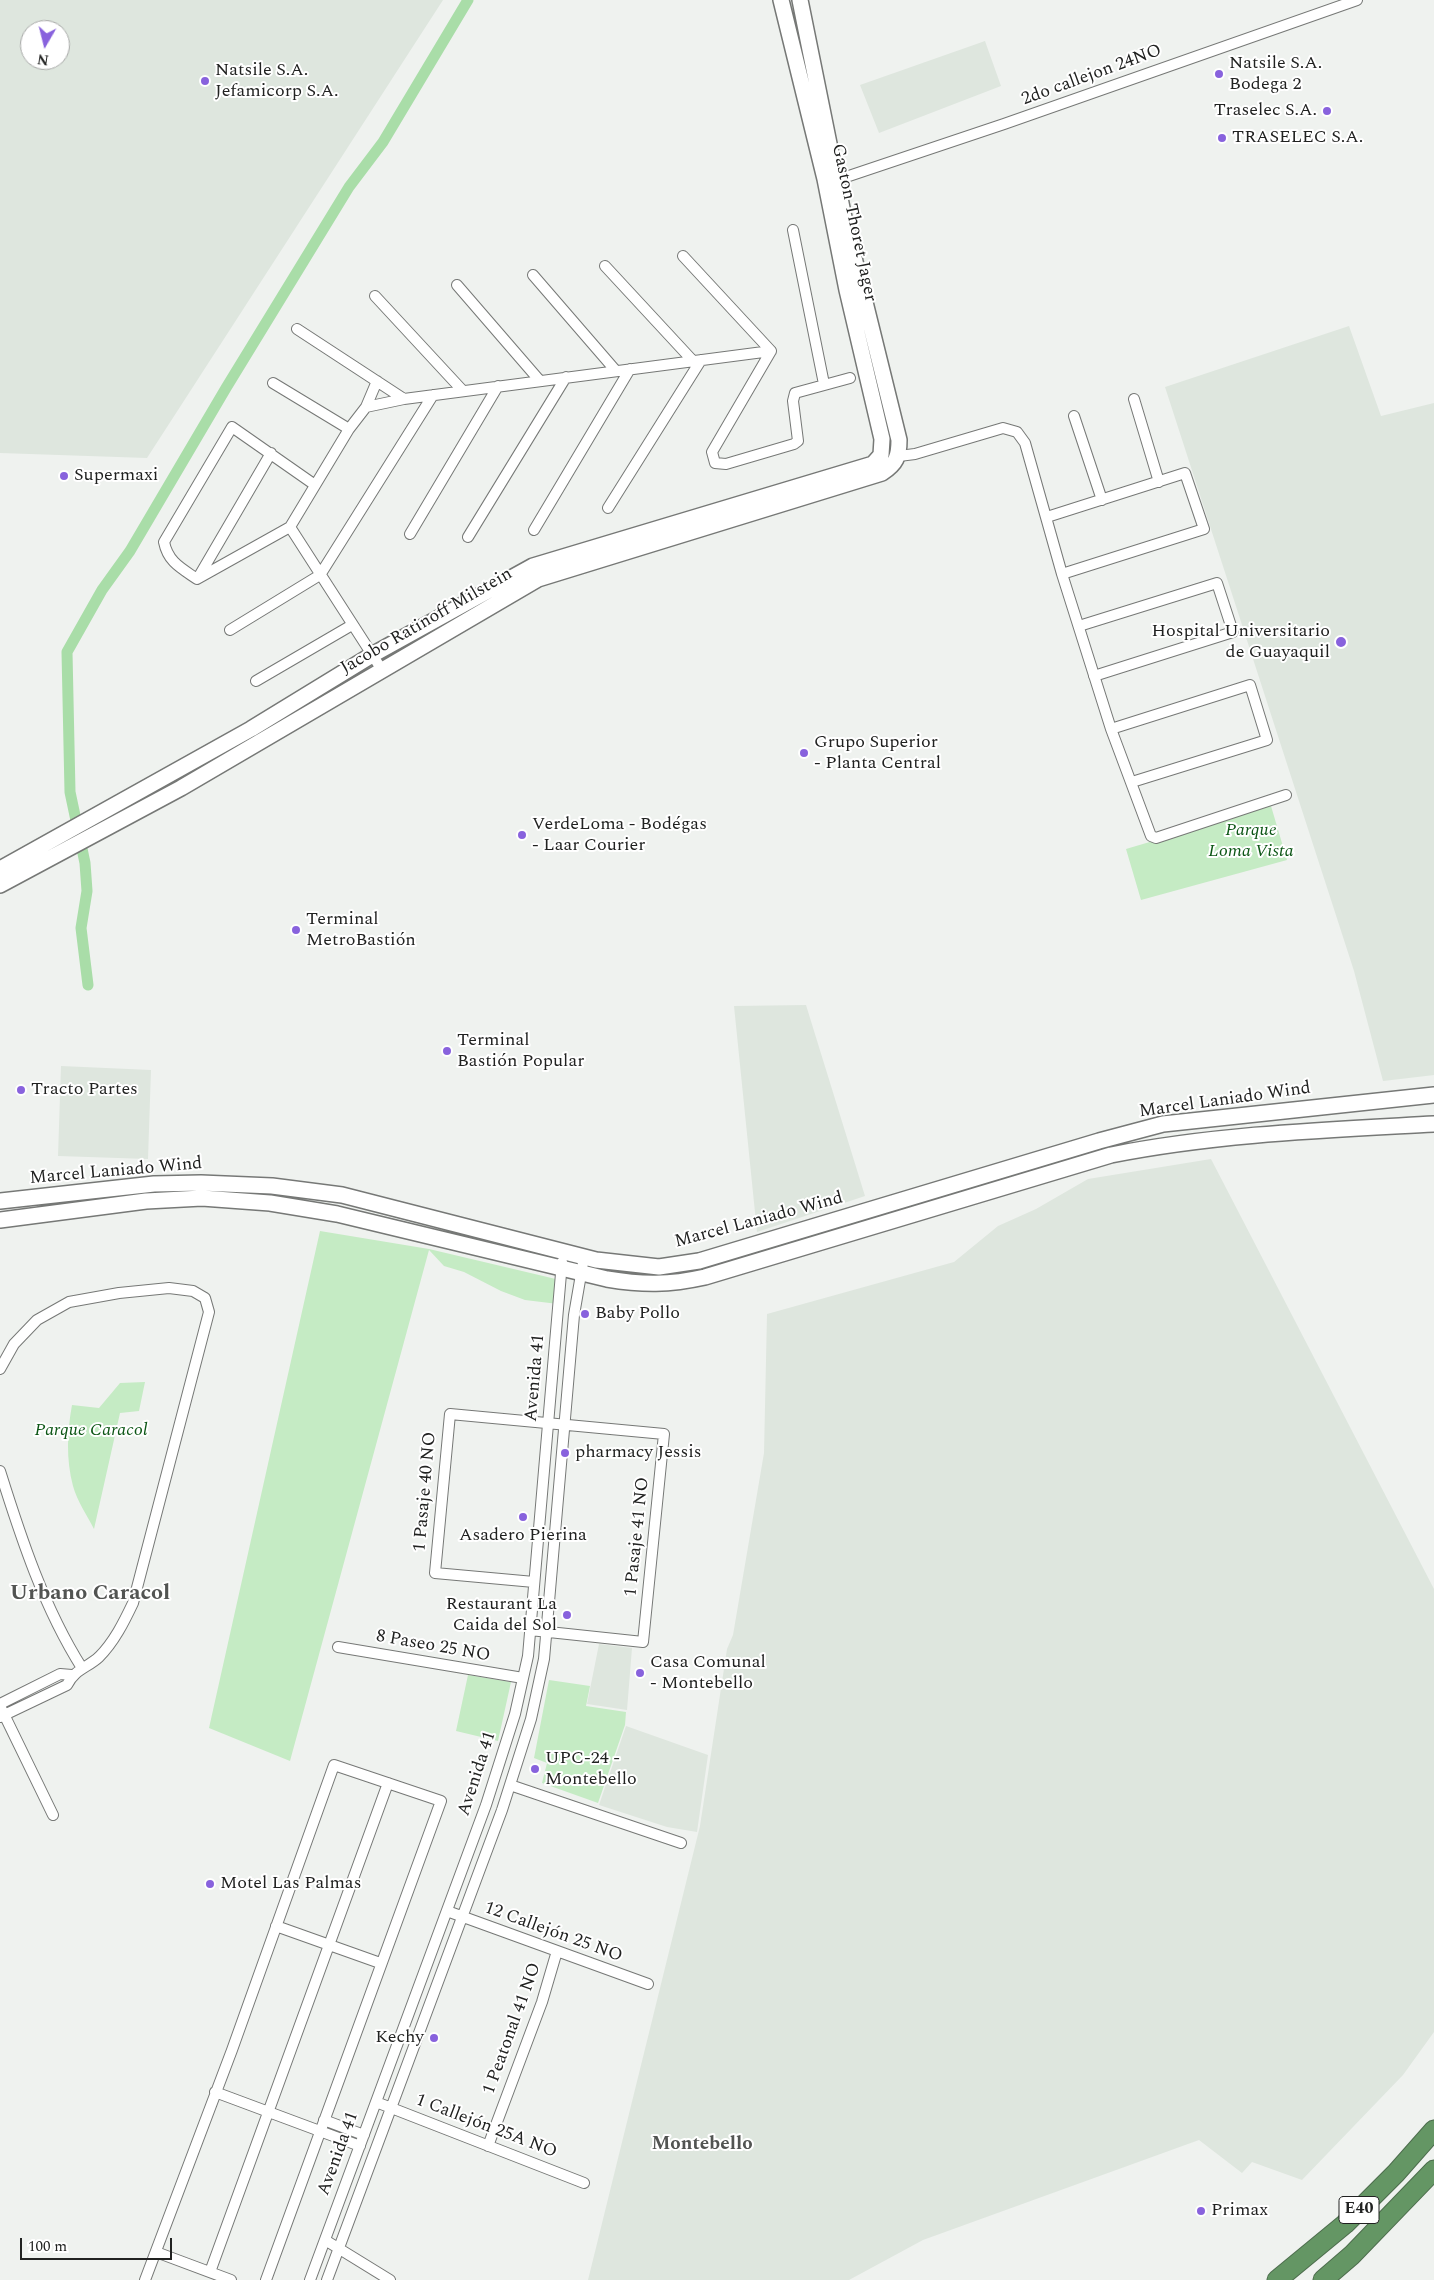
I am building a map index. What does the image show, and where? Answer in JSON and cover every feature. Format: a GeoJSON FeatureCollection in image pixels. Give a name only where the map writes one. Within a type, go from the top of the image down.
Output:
{"type":"FeatureCollection","features":[{"type":"Feature","properties":{"kind":"highway","name":"E40"},"geometry":{"type":"LineString","coordinates":[[1277,2280],[1345,2224],[1396,2173],[1434,2130]]}},
{"type":"Feature","properties":{"kind":"highway","name":"E40"},"geometry":{"type":"LineString","coordinates":[[1323,2280],[1352,2255],[1434,2170]]}},
{"type":"Feature","properties":{"kind":"street","name":"Gaston Thoret Jager"},"geometry":{"type":"LineString","coordinates":[[781,0],[825,179],[847,290],[882,439],[881,455]]}},
{"type":"Feature","properties":{"kind":"street","name":"Gaston Thoret Jager"},"geometry":{"type":"LineString","coordinates":[[800,0],[837,180],[899,440],[899,456]]}},
{"type":"Feature","properties":{"kind":"street","name":"2do callejon 24NO"},"geometry":{"type":"LineString","coordinates":[[837,180],[1004,124],[1357,0]]}},
{"type":"Feature","properties":{"kind":"street"},"geometry":{"type":"LineString","coordinates":[[793,230],[824,384]]}},
{"type":"Feature","properties":{"kind":"street"},"geometry":{"type":"LineString","coordinates":[[683,256],[771,350]]}},
{"type":"Feature","properties":{"kind":"street"},"geometry":{"type":"LineString","coordinates":[[605,266],[697,360]]}},
{"type":"Feature","properties":{"kind":"street"},"geometry":{"type":"LineString","coordinates":[[533,275],[616,371]]}},
{"type":"Feature","properties":{"kind":"street"},"geometry":{"type":"LineString","coordinates":[[457,285],[540,381]]}},
{"type":"Feature","properties":{"kind":"street"},"geometry":{"type":"LineString","coordinates":[[847,290],[862,286]]}},
{"type":"Feature","properties":{"kind":"street"},"geometry":{"type":"LineString","coordinates":[[375,296],[463,391]]}},
{"type":"Feature","properties":{"kind":"street"},"geometry":{"type":"LineString","coordinates":[[296,329],[404,399]]}},
{"type":"Feature","properties":{"kind":"street"},"geometry":{"type":"LineString","coordinates":[[771,350],[712,452],[715,463],[726,464],[794,444],[798,441],[792,401],[795,393],[850,378]]}},
{"type":"Feature","properties":{"kind":"street"},"geometry":{"type":"LineString","coordinates":[[366,407],[404,399],[771,350]]}},
{"type":"Feature","properties":{"kind":"street"},"geometry":{"type":"LineString","coordinates":[[608,508],[697,360]]}},
{"type":"Feature","properties":{"kind":"street"},"geometry":{"type":"LineString","coordinates":[[534,530],[630,369]]}},
{"type":"Feature","properties":{"kind":"street"},"geometry":{"type":"LineString","coordinates":[[468,537],[566,377]]}},
{"type":"Feature","properties":{"kind":"street"},"geometry":{"type":"LineString","coordinates":[[197,579],[290,527],[349,429],[366,407],[377,381]]}},
{"type":"Feature","properties":{"kind":"street"},"geometry":{"type":"LineString","coordinates":[[273,383],[349,429]]}},
{"type":"Feature","properties":{"kind":"street"},"geometry":{"type":"LineString","coordinates":[[410,534],[498,386]]}},
{"type":"Feature","properties":{"kind":"street"},"geometry":{"type":"LineString","coordinates":[[230,630],[320,575],[433,395]]}},
{"type":"Feature","properties":{"kind":"street"},"geometry":{"type":"LineString","coordinates":[[1134,399],[1159,482]]}},
{"type":"Feature","properties":{"kind":"street"},"geometry":{"type":"LineString","coordinates":[[1074,416],[1102,500]]}},
{"type":"Feature","properties":{"kind":"street"},"geometry":{"type":"LineString","coordinates":[[197,579],[172,562],[164,542],[232,427],[315,485]]}},
{"type":"Feature","properties":{"kind":"street"},"geometry":{"type":"LineString","coordinates":[[899,456],[915,454],[1003,428],[1017,432],[1025,443],[1078,626],[1111,729],[1132,782],[1148,831],[1156,838],[1286,795]]}},
{"type":"Feature","properties":{"kind":"street"},"geometry":{"type":"LineString","coordinates":[[197,579],[271,454]]}},
{"type":"Feature","properties":{"kind":"street","name":"Jacobo Ratinoff Milstein"},"geometry":{"type":"LineString","coordinates":[[0,885],[181,788],[538,579],[860,469],[873,464],[881,455]]}},
{"type":"Feature","properties":{"kind":"street","name":"Jacobo Ratinoff Milstein"},"geometry":{"type":"LineString","coordinates":[[0,869],[251,729],[372,655],[533,566],[882,473],[893,466],[899,456]]}},
{"type":"Feature","properties":{"kind":"street"},"geometry":{"type":"LineString","coordinates":[[1047,517],[1185,473],[1204,529],[1062,574]]}},
{"type":"Feature","properties":{"kind":"street"},"geometry":{"type":"LineString","coordinates":[[290,527],[382,670]]}},
{"type":"Feature","properties":{"kind":"street"},"geometry":{"type":"LineString","coordinates":[[1078,626],[1217,583],[1233,632],[1094,676]]}},
{"type":"Feature","properties":{"kind":"street"},"geometry":{"type":"LineString","coordinates":[[256,681],[352,625]]}},
{"type":"Feature","properties":{"kind":"street"},"geometry":{"type":"LineString","coordinates":[[1111,729],[1250,685],[1267,740],[1132,782]]}},
{"type":"Feature","properties":{"kind":"street","name":"Marcel Laniado Wind"},"geometry":{"type":"LineString","coordinates":[[0,1201],[154,1184],[201,1183],[272,1186],[342,1194],[584,1257],[629,1265],[658,1267],[699,1261],[1099,1141],[1164,1124],[1434,1095]]}},
{"type":"Feature","properties":{"kind":"street","name":"Marcel Laniado Wind"},"geometry":{"type":"LineString","coordinates":[[0,1220],[146,1201],[202,1198],[270,1203],[337,1214],[633,1284],[659,1285],[679,1283],[714,1274],[1119,1153],[1160,1145],[1209,1140],[1434,1124]]}},
{"type":"Feature","properties":{"kind":"street","name":"Avenida 41"},"geometry":{"type":"LineString","coordinates":[[310,2280],[486,1805],[515,1714],[528,1656],[562,1251]]}},
{"type":"Feature","properties":{"kind":"street","name":"Avenida 41"},"geometry":{"type":"LineString","coordinates":[[327,2280],[463,1917],[510,1785],[531,1719],[544,1659],[574,1315],[584,1257]]}},
{"type":"Feature","properties":{"kind":"street"},"geometry":{"type":"LineString","coordinates":[[0,1369],[14,1344],[37,1320],[68,1302],[119,1293],[170,1288],[193,1291],[205,1298],[209,1312],[133,1603],[119,1630],[99,1656],[72,1675],[67,1685],[1,1711],[53,1815]]}},
{"type":"Feature","properties":{"kind":"street","name":"1 Pasaje 40 NO"},"geometry":{"type":"LineString","coordinates":[[534,1582],[435,1573],[450,1414],[548,1423]]}},
{"type":"Feature","properties":{"kind":"street"},"geometry":{"type":"LineString","coordinates":[[548,1423],[565,1425]]}},
{"type":"Feature","properties":{"kind":"street","name":"1 Pasaje 41 NO"},"geometry":{"type":"LineString","coordinates":[[547,1632],[643,1642],[664,1434],[565,1425]]}},
{"type":"Feature","properties":{"kind":"street"},"geometry":{"type":"LineString","coordinates":[[0,1471],[45,1598],[66,1643],[82,1668]]}},
{"type":"Feature","properties":{"kind":"street"},"geometry":{"type":"LineString","coordinates":[[530,1630],[547,1632]]}},
{"type":"Feature","properties":{"kind":"street","name":"8 Paseo 25 NO"},"geometry":{"type":"LineString","coordinates":[[338,1647],[523,1678]]}},
{"type":"Feature","properties":{"kind":"street"},"geometry":{"type":"LineString","coordinates":[[145,2280],[334,1765],[440,1802],[266,2280]]}},
{"type":"Feature","properties":{"kind":"street"},"geometry":{"type":"LineString","coordinates":[[210,2272],[388,1783]]}},
{"type":"Feature","properties":{"kind":"street"},"geometry":{"type":"LineString","coordinates":[[510,1785],[680,1843]]}},
{"type":"Feature","properties":{"kind":"street","name":"12 Callejón 25 NO"},"geometry":{"type":"LineString","coordinates":[[447,1911],[648,1984]]}},
{"type":"Feature","properties":{"kind":"street"},"geometry":{"type":"LineString","coordinates":[[276,1926],[380,1963]]}},
{"type":"Feature","properties":{"kind":"street","name":"1 Peatonal 41 NO"},"geometry":{"type":"LineString","coordinates":[[488,2146],[542,2002],[557,1951]]}},
{"type":"Feature","properties":{"kind":"street"},"geometry":{"type":"LineString","coordinates":[[423,1976],[439,1982]]}},
{"type":"Feature","properties":{"kind":"street"},"geometry":{"type":"LineString","coordinates":[[215,2092],[360,2146]]}},
{"type":"Feature","properties":{"kind":"street","name":"1 Callejón 25A NO"},"geometry":{"type":"LineString","coordinates":[[376,2102],[584,2182]]}},
{"type":"Feature","properties":{"kind":"street"},"geometry":{"type":"LineString","coordinates":[[324,2120],[364,2135]]}},
{"type":"Feature","properties":{"kind":"street"},"geometry":{"type":"LineString","coordinates":[[325,2240],[390,2280]]}},
{"type":"Feature","properties":{"kind":"street"},"geometry":{"type":"LineString","coordinates":[[156,2252],[231,2280]]}},
{"type":"Feature","properties":{"kind":"shaded area"},"geometry":{"type":"Polygon","coordinates":[[[0,0],[443,0],[147,458],[0,453],[0,0]]]}},
{"type":"Feature","properties":{"kind":"shaded area"},"geometry":{"type":"Polygon","coordinates":[[[985,41],[1001,86],[879,133],[860,85],[985,41]]]}},
{"type":"Feature","properties":{"kind":"shaded area","name":"Hospital Universitario de Guayaquil"},"geometry":{"type":"Polygon","coordinates":[[[1349,326],[1381,416],[1434,403],[1434,1075],[1383,1081],[1354,971],[1165,387],[1349,326]]]}},
{"type":"Feature","properties":{"kind":"shaded area"},"geometry":{"type":"Polygon","coordinates":[[[806,1005],[865,1196],[757,1232],[734,1006],[806,1005]]]}},
{"type":"Feature","properties":{"kind":"shaded area"},"geometry":{"type":"Polygon","coordinates":[[[61,1066],[151,1070],[148,1159],[58,1156],[61,1066]]]}},
{"type":"Feature","properties":{"kind":"shaded area"},"geometry":{"type":"Polygon","coordinates":[[[1211,1159],[1434,1589],[1434,2032],[1403,2075],[1302,2180],[1252,2162],[1242,2173],[1199,2140],[923,2240],[849,2280],[588,2280],[700,1826],[727,1649],[733,1635],[764,1453],[767,1314],[954,1262],[998,1226],[1036,1209],[1088,1179],[1211,1159]]]}},
{"type":"Feature","properties":{"kind":"shaded area"},"geometry":{"type":"Polygon","coordinates":[[[599,1644],[632,1648],[627,1710],[587,1704],[599,1644]]]}},
{"type":"Feature","properties":{"kind":"shaded area"},"geometry":{"type":"Polygon","coordinates":[[[626,1726],[708,1755],[697,1832],[667,1827],[599,1805],[626,1726]]]}},
{"type":"Feature","properties":{"kind":"green space","name":"Parque Loma Vista"},"geometry":{"type":"Polygon","coordinates":[[[1271,806],[1287,860],[1141,900],[1126,849],[1271,806]]]}},
{"type":"Feature","properties":{"kind":"green space"},"geometry":{"type":"Polygon","coordinates":[[[320,1231],[429,1249],[560,1280],[558,1304],[525,1300],[501,1291],[464,1272],[444,1266],[429,1250],[290,1761],[209,1728],[320,1231]]]}},
{"type":"Feature","properties":{"kind":"green space","name":"Parque Caracol"},"geometry":{"type":"Polygon","coordinates":[[[145,1382],[139,1411],[120,1413],[94,1529],[77,1497],[69,1466],[69,1425],[72,1405],[99,1408],[120,1383],[145,1382]]]}},
{"type":"Feature","properties":{"kind":"green space"},"geometry":{"type":"Polygon","coordinates":[[[468,1675],[511,1682],[498,1741],[456,1731],[468,1675]]]}},
{"type":"Feature","properties":{"kind":"green space"},"geometry":{"type":"Polygon","coordinates":[[[549,1680],[590,1686],[586,1706],[626,1712],[625,1725],[598,1803],[542,1783],[547,1763],[534,1758],[549,1680]]]}},
{"type":"Feature","properties":{"kind":"waterway"},"geometry":{"type":"LineString","coordinates":[[88,985],[81,928],[87,891],[85,863],[70,792],[67,652],[102,590],[130,551],[226,388],[349,187],[383,142],[468,0]]}},
{"type":"Feature","properties":{"kind":"place","name":"Natsile S.A. Bodega 2"},"geometry":{"type":"Point","coordinates":[1219,74]}},
{"type":"Feature","properties":{"kind":"place","name":"Natsile S.A. Jefamicorp S.A."},"geometry":{"type":"Point","coordinates":[205,81]}},
{"type":"Feature","properties":{"kind":"place","name":"Traselec S.A."},"geometry":{"type":"Point","coordinates":[1327,111]}},
{"type":"Feature","properties":{"kind":"place","name":"TRASELEC S.A."},"geometry":{"type":"Point","coordinates":[1222,138]}},
{"type":"Feature","properties":{"kind":"place","name":"Supermaxi"},"geometry":{"type":"Point","coordinates":[64,476]}},
{"type":"Feature","properties":{"kind":"place","name":"Hospital Universitario de Guayaquil"},"geometry":{"type":"Point","coordinates":[1341,642]}},
{"type":"Feature","properties":{"kind":"place","name":"Grupo Superior - Planta Central"},"geometry":{"type":"Point","coordinates":[804,753]}},
{"type":"Feature","properties":{"kind":"place","name":"VerdeLoma - Bodégas - Laar Courier"},"geometry":{"type":"Point","coordinates":[522,835]}},
{"type":"Feature","properties":{"kind":"place","name":"Terminal MetroBastión"},"geometry":{"type":"Point","coordinates":[296,930]}},
{"type":"Feature","properties":{"kind":"place","name":"Terminal Bastión Popular"},"geometry":{"type":"Point","coordinates":[447,1051]}},
{"type":"Feature","properties":{"kind":"place","name":"Tracto Partes"},"geometry":{"type":"Point","coordinates":[21,1090]}},
{"type":"Feature","properties":{"kind":"place","name":"Baby Pollo"},"geometry":{"type":"Point","coordinates":[585,1314]}},
{"type":"Feature","properties":{"kind":"place","name":"pharmacy Jessis"},"geometry":{"type":"Point","coordinates":[565,1453]}},
{"type":"Feature","properties":{"kind":"place","name":"Asadero Pierina"},"geometry":{"type":"Point","coordinates":[523,1517]}},
{"type":"Feature","properties":{"kind":"place","name":"Restaurant La Caida del Sol"},"geometry":{"type":"Point","coordinates":[567,1615]}},
{"type":"Feature","properties":{"kind":"place","name":"Casa Comunal - Montebello"},"geometry":{"type":"Point","coordinates":[640,1673]}},
{"type":"Feature","properties":{"kind":"place","name":"UPC-24 - Montebello"},"geometry":{"type":"Point","coordinates":[535,1769]}},
{"type":"Feature","properties":{"kind":"place","name":"Motel Las Palmas"},"geometry":{"type":"Point","coordinates":[210,1884]}},
{"type":"Feature","properties":{"kind":"place","name":"Kechy"},"geometry":{"type":"Point","coordinates":[434,2038]}},
{"type":"Feature","properties":{"kind":"place","name":"Primax"},"geometry":{"type":"Point","coordinates":[1201,2211]}},
{"type":"Feature","properties":{"kind":"district","name":"Urbano Caracol"},"geometry":{"type":"Point","coordinates":[90,1595]}},
{"type":"Feature","properties":{"kind":"district","name":"Montebello"},"geometry":{"type":"Point","coordinates":[702,2145]}}]}
